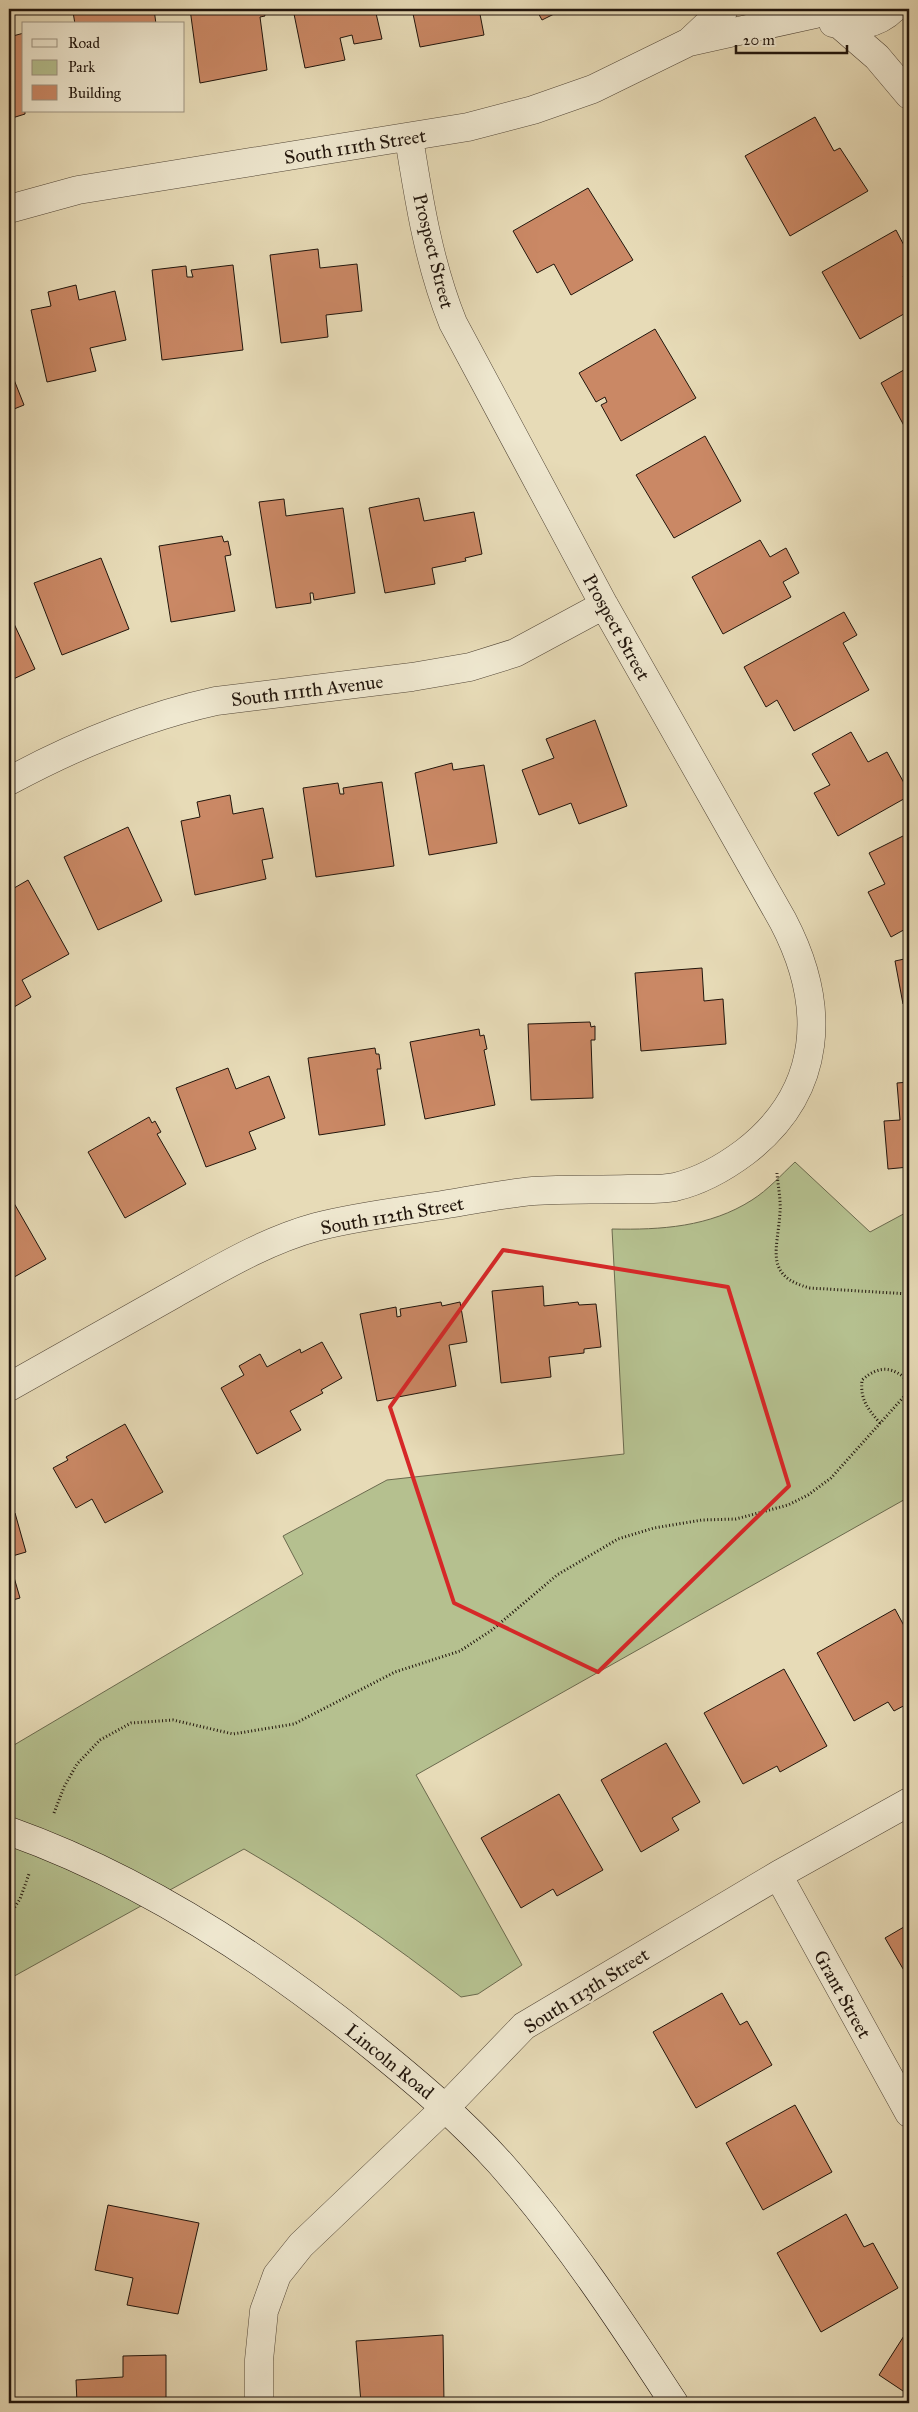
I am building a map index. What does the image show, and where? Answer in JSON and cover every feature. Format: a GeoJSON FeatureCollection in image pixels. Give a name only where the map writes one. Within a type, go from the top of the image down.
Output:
{"type":"FeatureCollection","features":[{"type":"Feature","properties":{"kind":"street","name":"South 111th Street"},"geometry":{"type":"LineString","coordinates":[[689,42],[724,9]]}},
{"type":"Feature","properties":{"kind":"street"},"geometry":{"type":"LineString","coordinates":[[840,25],[867,24],[880,19],[894,9]]}},
{"type":"Feature","properties":{"kind":"street","name":"South 111th Street"},"geometry":{"type":"LineString","coordinates":[[9,209],[78,190],[468,127],[532,110],[593,89],[689,42],[811,11]]}},
{"type":"Feature","properties":{"kind":"street"},"geometry":{"type":"LineString","coordinates":[[811,11],[840,25],[877,57],[909,95]]}},
{"type":"Feature","properties":{"kind":"street","name":"Prospect Street"},"geometry":{"type":"LineString","coordinates":[[409,138],[423,217],[438,284],[453,323],[604,605],[783,921],[801,959],[810,995],[811,1035],[803,1072],[787,1109]]}},
{"type":"Feature","properties":{"kind":"street","name":"South 111th Avenue"},"geometry":{"type":"LineString","coordinates":[[9,780],[92,742],[184,708],[216,701],[412,677],[491,661],[537,642],[604,605]]}},
{"type":"Feature","properties":{"kind":"street","name":"South 112th Street"},"geometry":{"type":"LineString","coordinates":[[9,1387],[204,1278],[278,1240],[316,1227],[372,1216],[533,1191],[674,1187],[695,1181],[734,1161],[763,1137],[787,1109]]}},
{"type":"Feature","properties":{"kind":"street","name":"South 113th Street"},"geometry":{"type":"LineString","coordinates":[[259,2403],[264,2311],[277,2274],[301,2245],[446,2107],[524,2026],[778,1875],[909,1802]]}},
{"type":"Feature","properties":{"kind":"street","name":"Lincoln Road"},"geometry":{"type":"LineString","coordinates":[[9,1831],[70,1854],[239,1946],[344,2023],[446,2107],[499,2162],[554,2228],[607,2300],[674,2403]]}},
{"type":"Feature","properties":{"kind":"street","name":"Grant Street"},"geometry":{"type":"LineString","coordinates":[[778,1875],[909,2112]]}},
{"type":"Feature","properties":{"kind":"path"},"geometry":{"type":"LineString","coordinates":[[777,1173],[781,1210],[775,1258],[783,1274],[794,1284],[810,1288],[909,1294]]}},
{"type":"Feature","properties":{"kind":"path"},"geometry":{"type":"LineString","coordinates":[[880,1423],[866,1406],[861,1394],[862,1380],[873,1370],[887,1369],[901,1374],[909,1382]]}},
{"type":"Feature","properties":{"kind":"path"},"geometry":{"type":"LineString","coordinates":[[9,1916],[20,1899],[64,1787],[77,1764],[100,1740],[131,1723],[174,1720],[234,1734],[294,1724],[395,1672],[460,1651],[492,1630],[557,1575],[618,1539],[654,1528],[702,1520],[736,1519],[762,1514],[788,1505],[808,1495],[831,1478],[909,1391]]}},
{"type":"Feature","properties":{"kind":"highlighted area"},"geometry":{"type":"Polygon","coordinates":[[[503,1250],[728,1287],[789,1486],[598,1672],[454,1603],[390,1407],[503,1250]]]}},
{"type":"Feature","properties":{"kind":"green space"},"geometry":{"type":"Polygon","coordinates":[[[795,1162],[870,1232],[909,1211],[909,1497],[416,1775],[522,1965],[478,1994],[461,1997],[355,1919],[244,1849],[9,1979],[9,1748],[303,1574],[283,1536],[387,1480],[624,1454],[612,1229],[649,1229],[685,1225],[719,1216],[736,1209],[758,1196],[795,1162]]]}},
{"type":"Feature","properties":{"kind":"building"},"geometry":{"type":"Polygon","coordinates":[[[92,9],[154,9],[156,22],[75,22],[73,12],[92,9]]]}},
{"type":"Feature","properties":{"kind":"building"},"geometry":{"type":"Polygon","coordinates":[[[190,9],[263,9],[265,16],[260,17],[267,70],[200,83],[190,9]]]}},
{"type":"Feature","properties":{"kind":"building"},"geometry":{"type":"Polygon","coordinates":[[[293,9],[375,9],[382,39],[354,44],[352,35],[340,38],[345,60],[305,68],[293,9]]]}},
{"type":"Feature","properties":{"kind":"building"},"geometry":{"type":"Polygon","coordinates":[[[412,9],[479,9],[484,35],[420,47],[412,9]]]}},
{"type":"Feature","properties":{"kind":"building"},"geometry":{"type":"Polygon","coordinates":[[[536,9],[564,9],[542,20],[536,9]]]}},
{"type":"Feature","properties":{"kind":"building"},"geometry":{"type":"Polygon","coordinates":[[[22,34],[22,112],[25,112],[25,114],[9,119],[9,37],[22,34]]]}},
{"type":"Feature","properties":{"kind":"building"},"geometry":{"type":"Polygon","coordinates":[[[815,117],[834,151],[840,148],[868,191],[790,236],[745,156],[815,117]]]}},
{"type":"Feature","properties":{"kind":"building"},"geometry":{"type":"Polygon","coordinates":[[[588,188],[633,260],[571,295],[554,264],[537,273],[513,231],[588,188]]]}},
{"type":"Feature","properties":{"kind":"building"},"geometry":{"type":"Polygon","coordinates":[[[896,230],[909,255],[909,273],[903,276],[909,286],[909,311],[860,339],[822,272],[896,230]]]}},
{"type":"Feature","properties":{"kind":"building"},"geometry":{"type":"Polygon","coordinates":[[[318,249],[320,268],[357,264],[362,311],[326,315],[328,337],[281,343],[270,255],[318,249]]]}},
{"type":"Feature","properties":{"kind":"building"},"geometry":{"type":"Polygon","coordinates":[[[233,265],[243,350],[162,360],[152,270],[186,266],[187,277],[193,277],[191,270],[233,265]]]}},
{"type":"Feature","properties":{"kind":"building"},"geometry":{"type":"Polygon","coordinates":[[[76,285],[79,300],[115,291],[126,340],[90,348],[96,371],[47,382],[31,310],[51,306],[48,292],[76,285]]]}},
{"type":"Feature","properties":{"kind":"building"},"geometry":{"type":"Polygon","coordinates":[[[655,329],[696,398],[621,441],[601,405],[607,402],[605,397],[596,402],[579,373],[655,329]]]}},
{"type":"Feature","properties":{"kind":"building"},"geometry":{"type":"Polygon","coordinates":[[[9,367],[24,405],[9,411],[9,367]]]}},
{"type":"Feature","properties":{"kind":"building"},"geometry":{"type":"Polygon","coordinates":[[[909,367],[909,435],[881,383],[909,367]]]}},
{"type":"Feature","properties":{"kind":"building"},"geometry":{"type":"Polygon","coordinates":[[[705,436],[741,501],[674,538],[636,475],[705,436]]]}},
{"type":"Feature","properties":{"kind":"building"},"geometry":{"type":"Polygon","coordinates":[[[419,498],[424,521],[474,512],[482,554],[465,558],[466,561],[432,568],[435,584],[385,593],[369,508],[419,498]]]}},
{"type":"Feature","properties":{"kind":"building"},"geometry":{"type":"Polygon","coordinates":[[[284,499],[286,516],[343,508],[355,593],[314,600],[313,593],[310,593],[311,603],[276,608],[259,502],[284,499]]]}},
{"type":"Feature","properties":{"kind":"building"},"geometry":{"type":"Polygon","coordinates":[[[222,536],[224,542],[228,541],[231,555],[225,556],[235,611],[171,622],[159,546],[222,536]]]}},
{"type":"Feature","properties":{"kind":"building"},"geometry":{"type":"Polygon","coordinates":[[[760,540],[770,557],[786,548],[799,573],[783,582],[791,597],[723,634],[692,577],[760,540]]]}},
{"type":"Feature","properties":{"kind":"building"},"geometry":{"type":"Polygon","coordinates":[[[101,558],[129,629],[62,655],[34,583],[101,558]]]}},
{"type":"Feature","properties":{"kind":"building"},"geometry":{"type":"Polygon","coordinates":[[[844,612],[857,635],[843,643],[869,690],[794,731],[777,700],[766,707],[744,667],[844,612]]]}},
{"type":"Feature","properties":{"kind":"building"},"geometry":{"type":"Polygon","coordinates":[[[9,613],[35,669],[9,681],[9,613]]]}},
{"type":"Feature","properties":{"kind":"building"},"geometry":{"type":"Polygon","coordinates":[[[595,720],[627,806],[579,824],[571,803],[539,815],[522,770],[554,758],[546,739],[595,720]]]}},
{"type":"Feature","properties":{"kind":"building"},"geometry":{"type":"Polygon","coordinates":[[[851,732],[868,762],[887,752],[909,792],[909,796],[838,836],[814,793],[830,785],[812,754],[851,732]]]}},
{"type":"Feature","properties":{"kind":"building"},"geometry":{"type":"Polygon","coordinates":[[[452,763],[453,770],[484,765],[497,843],[429,855],[415,773],[452,763]]]}},
{"type":"Feature","properties":{"kind":"building"},"geometry":{"type":"Polygon","coordinates":[[[382,782],[394,866],[316,877],[303,788],[338,783],[340,794],[344,794],[343,788],[382,782]]]}},
{"type":"Feature","properties":{"kind":"building"},"geometry":{"type":"Polygon","coordinates":[[[230,795],[233,814],[263,808],[273,858],[262,860],[266,879],[195,895],[181,821],[200,817],[197,802],[230,795]]]}},
{"type":"Feature","properties":{"kind":"building"},"geometry":{"type":"Polygon","coordinates":[[[128,827],[162,901],[98,930],[64,857],[128,827]]]}},
{"type":"Feature","properties":{"kind":"building"},"geometry":{"type":"Polygon","coordinates":[[[909,833],[909,927],[891,937],[868,892],[885,884],[869,853],[909,833]]]}},
{"type":"Feature","properties":{"kind":"building"},"geometry":{"type":"Polygon","coordinates":[[[28,880],[69,954],[22,980],[31,997],[9,1010],[9,891],[28,880]]]}},
{"type":"Feature","properties":{"kind":"building"},"geometry":{"type":"Polygon","coordinates":[[[909,958],[909,1002],[903,1004],[895,961],[909,958]]]}},
{"type":"Feature","properties":{"kind":"building"},"geometry":{"type":"Polygon","coordinates":[[[702,968],[704,1001],[723,999],[726,1044],[641,1051],[635,973],[702,968]]]}},
{"type":"Feature","properties":{"kind":"building"},"geometry":{"type":"Polygon","coordinates":[[[590,1022],[591,1027],[595,1026],[595,1040],[591,1040],[593,1098],[531,1100],[528,1024],[590,1022]]]}},
{"type":"Feature","properties":{"kind":"building"},"geometry":{"type":"Polygon","coordinates":[[[479,1029],[480,1036],[484,1035],[487,1049],[484,1050],[495,1105],[425,1119],[410,1042],[479,1029]]]}},
{"type":"Feature","properties":{"kind":"building"},"geometry":{"type":"Polygon","coordinates":[[[375,1048],[376,1054],[379,1054],[381,1069],[377,1069],[385,1125],[319,1135],[308,1058],[375,1048]]]}},
{"type":"Feature","properties":{"kind":"building"},"geometry":{"type":"Polygon","coordinates":[[[228,1068],[236,1089],[269,1076],[285,1118],[249,1132],[256,1149],[206,1167],[176,1088],[228,1068]]]}},
{"type":"Feature","properties":{"kind":"building"},"geometry":{"type":"Polygon","coordinates":[[[909,1082],[909,1167],[888,1169],[884,1121],[900,1120],[897,1083],[909,1082]]]}},
{"type":"Feature","properties":{"kind":"building"},"geometry":{"type":"Polygon","coordinates":[[[149,1117],[152,1123],[155,1121],[161,1132],[157,1134],[186,1184],[125,1218],[88,1152],[149,1117]]]}},
{"type":"Feature","properties":{"kind":"building"},"geometry":{"type":"Polygon","coordinates":[[[11,1198],[46,1259],[9,1280],[9,1200],[11,1198]]]}},
{"type":"Feature","properties":{"kind":"building"},"geometry":{"type":"Polygon","coordinates":[[[543,1286],[544,1306],[578,1302],[579,1305],[596,1304],[601,1347],[584,1349],[584,1353],[549,1357],[551,1377],[501,1383],[492,1291],[543,1286]]]}},
{"type":"Feature","properties":{"kind":"building"},"geometry":{"type":"Polygon","coordinates":[[[441,1302],[442,1306],[460,1302],[467,1342],[449,1345],[456,1386],[377,1401],[360,1314],[396,1307],[397,1317],[401,1316],[400,1309],[441,1302]]]}},
{"type":"Feature","properties":{"kind":"building"},"geometry":{"type":"Polygon","coordinates":[[[322,1342],[342,1378],[321,1390],[323,1393],[290,1411],[301,1430],[257,1454],[221,1388],[244,1375],[239,1366],[260,1354],[267,1367],[300,1349],[301,1353],[322,1342]]]}},
{"type":"Feature","properties":{"kind":"building"},"geometry":{"type":"Polygon","coordinates":[[[125,1424],[163,1492],[105,1523],[92,1499],[76,1508],[53,1468],[68,1460],[66,1457],[125,1424]]]}},
{"type":"Feature","properties":{"kind":"building"},"geometry":{"type":"Polygon","coordinates":[[[15,1513],[26,1552],[9,1557],[9,1515],[15,1513]]]}},
{"type":"Feature","properties":{"kind":"building"},"geometry":{"type":"Polygon","coordinates":[[[9,1560],[20,1598],[9,1601],[9,1560]]]}},
{"type":"Feature","properties":{"kind":"building"},"geometry":{"type":"Polygon","coordinates":[[[895,1609],[909,1635],[909,1703],[894,1711],[888,1702],[854,1721],[817,1653],[895,1609]]]}},
{"type":"Feature","properties":{"kind":"building"},"geometry":{"type":"Polygon","coordinates":[[[784,1669],[827,1746],[780,1772],[777,1766],[743,1784],[704,1713],[784,1669]]]}},
{"type":"Feature","properties":{"kind":"building"},"geometry":{"type":"Polygon","coordinates":[[[666,1743],[700,1802],[672,1818],[679,1830],[641,1852],[601,1780],[666,1743]]]}},
{"type":"Feature","properties":{"kind":"building"},"geometry":{"type":"Polygon","coordinates":[[[559,1794],[603,1870],[557,1896],[553,1889],[521,1908],[481,1838],[559,1794]]]}},
{"type":"Feature","properties":{"kind":"building"},"geometry":{"type":"Polygon","coordinates":[[[909,1924],[909,1979],[885,1938],[909,1924]]]}},
{"type":"Feature","properties":{"kind":"building"},"geometry":{"type":"Polygon","coordinates":[[[722,1993],[740,2025],[747,2021],[772,2065],[696,2108],[653,2032],[722,1993]]]}},
{"type":"Feature","properties":{"kind":"building"},"geometry":{"type":"Polygon","coordinates":[[[795,2105],[832,2172],[763,2210],[726,2143],[795,2105]]]}},
{"type":"Feature","properties":{"kind":"building"},"geometry":{"type":"Polygon","coordinates":[[[108,2205],[199,2223],[178,2314],[127,2305],[133,2278],[95,2270],[108,2205]]]}},
{"type":"Feature","properties":{"kind":"building"},"geometry":{"type":"Polygon","coordinates":[[[846,2214],[864,2247],[873,2243],[898,2288],[821,2332],[777,2253],[846,2214]]]}},
{"type":"Feature","properties":{"kind":"building"},"geometry":{"type":"Polygon","coordinates":[[[909,2328],[909,2395],[879,2375],[909,2328]]]}},
{"type":"Feature","properties":{"kind":"building"},"geometry":{"type":"Polygon","coordinates":[[[443,2335],[444,2403],[361,2403],[356,2341],[443,2335]]]}},
{"type":"Feature","properties":{"kind":"building"},"geometry":{"type":"Polygon","coordinates":[[[166,2355],[166,2403],[77,2403],[76,2380],[123,2377],[123,2356],[166,2355]]]}}]}
